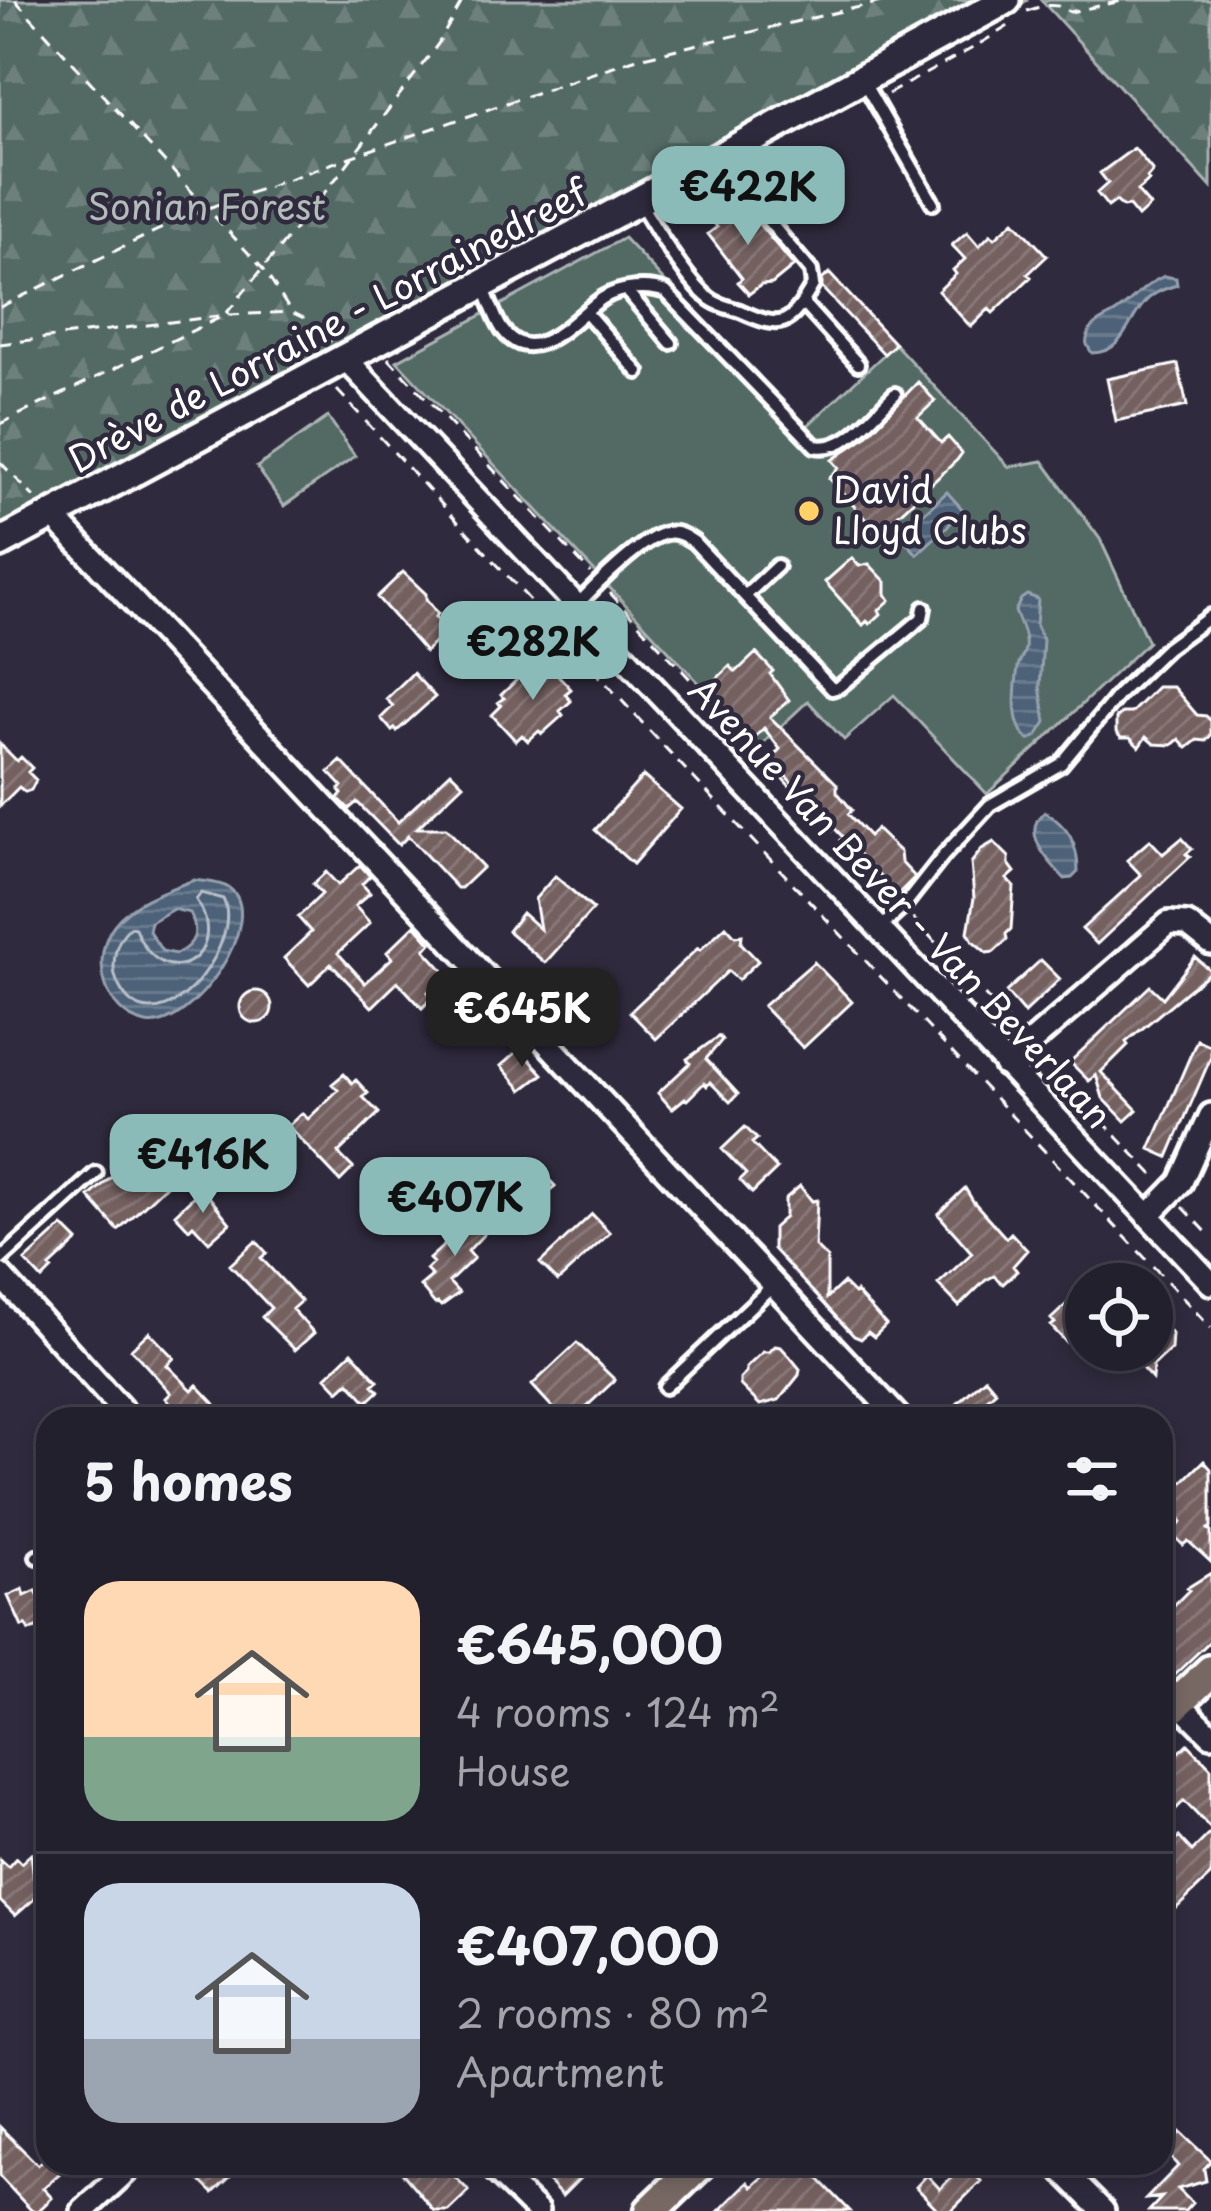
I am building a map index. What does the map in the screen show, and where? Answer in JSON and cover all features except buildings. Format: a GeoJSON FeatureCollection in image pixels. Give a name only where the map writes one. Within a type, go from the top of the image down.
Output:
{"type":"FeatureCollection","features":[{"type":"Feature","properties":{"kind":"main road","name":"Drève de Lorraine - Lorrainedreef"},"geometry":{"type":"LineString","coordinates":[[0,543],[862,79],[1014,6]]}},
{"type":"Feature","properties":{"kind":"main road"},"geometry":{"type":"LineString","coordinates":[[1173,1701],[1211,1671]]}},
{"type":"Feature","properties":{"kind":"main road"},"geometry":{"type":"LineString","coordinates":[[651,2211],[688,2175]]}},
{"type":"Feature","properties":{"kind":"street","name":"Avenue Van Bever - Van Beverlaan"},"geometry":{"type":"LineString","coordinates":[[344,357],[1211,1282]]}},
{"type":"Feature","properties":{"kind":"street"},"geometry":{"type":"LineString","coordinates":[[52,515],[889,1407]]}},
{"type":"Feature","properties":{"kind":"street"},"geometry":{"type":"LineString","coordinates":[[1005,1065],[1169,923],[1187,924],[1211,944]]}},
{"type":"Feature","properties":{"kind":"street"},"geometry":{"type":"LineString","coordinates":[[1148,1216],[1181,1183],[1211,1115]]}},
{"type":"Feature","properties":{"kind":"street"},"geometry":{"type":"LineString","coordinates":[[0,1275],[119,1407]]}},
{"type":"Feature","properties":{"kind":"street"},"geometry":{"type":"LineString","coordinates":[[1173,1711],[1211,1735]]}},
{"type":"Feature","properties":{"kind":"street"},"geometry":{"type":"LineString","coordinates":[[83,2211],[122,2175]]}},
{"type":"Feature","properties":{"kind":"street"},"geometry":{"type":"LineString","coordinates":[[500,2175],[537,2211]]}},
{"type":"Feature","properties":{"kind":"street"},"geometry":{"type":"LineString","coordinates":[[1067,2175],[1102,2211]]}},
{"type":"Feature","properties":{"kind":"lane"},"geometry":{"type":"LineString","coordinates":[[862,79],[933,203]]}},
{"type":"Feature","properties":{"kind":"lane"},"geometry":{"type":"LineString","coordinates":[[639,200],[675,259],[711,300],[772,325],[783,321],[813,285],[811,271],[716,159]]}},
{"type":"Feature","properties":{"kind":"lane"},"geometry":{"type":"LineString","coordinates":[[482,283],[503,331],[520,343],[540,344],[556,337],[605,296],[660,289],[815,446],[828,449],[842,443],[895,394]]}},
{"type":"Feature","properties":{"kind":"lane"},"geometry":{"type":"LineString","coordinates":[[626,290],[671,343]]}},
{"type":"Feature","properties":{"kind":"lane"},"geometry":{"type":"LineString","coordinates":[[802,303],[858,364]]}},
{"type":"Feature","properties":{"kind":"lane"},"geometry":{"type":"LineString","coordinates":[[586,312],[638,372]]}},
{"type":"Feature","properties":{"kind":"lane"},"geometry":{"type":"LineString","coordinates":[[577,605],[654,537],[682,534],[832,689],[922,618],[923,608]]}},
{"type":"Feature","properties":{"kind":"lane"},"geometry":{"type":"LineString","coordinates":[[745,596],[777,566]]}},
{"type":"Feature","properties":{"kind":"lane"},"geometry":{"type":"LineString","coordinates":[[879,929],[990,806],[1060,764],[1119,694],[1167,648],[1211,616]]}},
{"type":"Feature","properties":{"kind":"lane"},"geometry":{"type":"LineString","coordinates":[[0,1260],[96,1174]]}},
{"type":"Feature","properties":{"kind":"lane"},"geometry":{"type":"LineString","coordinates":[[665,1387],[773,1285]]}},
{"type":"Feature","properties":{"kind":"path"},"geometry":{"type":"LineString","coordinates":[[16,0],[264,270],[291,312]]}},
{"type":"Feature","properties":{"kind":"path"},"geometry":{"type":"LineString","coordinates":[[0,424],[225,315],[438,44],[463,0]]}},
{"type":"Feature","properties":{"kind":"path"},"geometry":{"type":"LineString","coordinates":[[0,307],[208,208],[634,59],[890,0]]}},
{"type":"Feature","properties":{"kind":"path"},"geometry":{"type":"LineString","coordinates":[[1014,6],[1056,3],[1070,12],[1127,0]]}},
{"type":"Feature","properties":{"kind":"path"},"geometry":{"type":"LineString","coordinates":[[0,344],[225,315],[291,312],[323,333],[344,357]]}},
{"type":"Feature","properties":{"kind":"path"},"geometry":{"type":"LineString","coordinates":[[389,359],[1211,1237]]}},
{"type":"Feature","properties":{"kind":"path"},"geometry":{"type":"LineString","coordinates":[[337,391],[1211,1328]]}},
{"type":"Feature","properties":{"kind":"path"},"geometry":{"type":"LineString","coordinates":[[0,462],[52,515]]}},
{"type":"Feature","properties":{"kind":"green space","name":"Sonian Forest"},"geometry":{"type":"Polygon","coordinates":[[[0,0],[1028,0],[0,554],[0,0]]]}},
{"type":"Feature","properties":{"kind":"green space"},"geometry":{"type":"Polygon","coordinates":[[[1041,0],[1211,0],[1211,187],[1041,0]]]}},
{"type":"Feature","properties":{"kind":"green space","name":"David Lloyd Clubs"},"geometry":{"type":"Polygon","coordinates":[[[624,238],[803,430],[895,344],[1009,467],[1043,461],[1100,539],[1148,642],[987,794],[894,695],[844,740],[808,701],[759,747],[397,361],[624,238]]]}},
{"type":"Feature","properties":{"kind":"green space"},"geometry":{"type":"Polygon","coordinates":[[[328,417],[355,456],[284,506],[257,467],[328,417]]]}},
{"type":"Feature","properties":{"kind":"water"},"geometry":{"type":"Polygon","coordinates":[[[1164,276],[1176,278],[1177,285],[1149,298],[1112,347],[1092,353],[1087,341],[1093,326],[1164,276]]]}},
{"type":"Feature","properties":{"kind":"water"},"geometry":{"type":"Polygon","coordinates":[[[947,492],[964,511],[917,554],[900,535],[947,492]]]}},
{"type":"Feature","properties":{"kind":"water"},"geometry":{"type":"Polygon","coordinates":[[[1027,595],[1038,599],[1036,626],[1043,640],[1040,687],[1046,722],[1029,740],[1015,706],[1025,644],[1015,611],[1027,595]]]}},
{"type":"Feature","properties":{"kind":"water"},"geometry":{"type":"Polygon","coordinates":[[[1045,812],[1066,829],[1074,844],[1078,872],[1072,878],[1065,879],[1039,846],[1035,828],[1045,812]]]}},
{"type":"Feature","properties":{"kind":"water"},"geometry":{"type":"Polygon","coordinates":[[[194,880],[229,888],[239,902],[240,923],[233,946],[220,970],[184,1010],[164,1021],[146,1023],[131,1018],[119,1008],[105,983],[102,968],[107,938],[130,909],[194,880]],[[173,909],[151,922],[149,931],[162,951],[176,954],[192,942],[195,932],[190,913],[173,909]]]}},
{"type":"Feature","properties":{"kind":"place","name":"David Lloyd Clubs"},"geometry":{"type":"Point","coordinates":[809,511]}}]}
